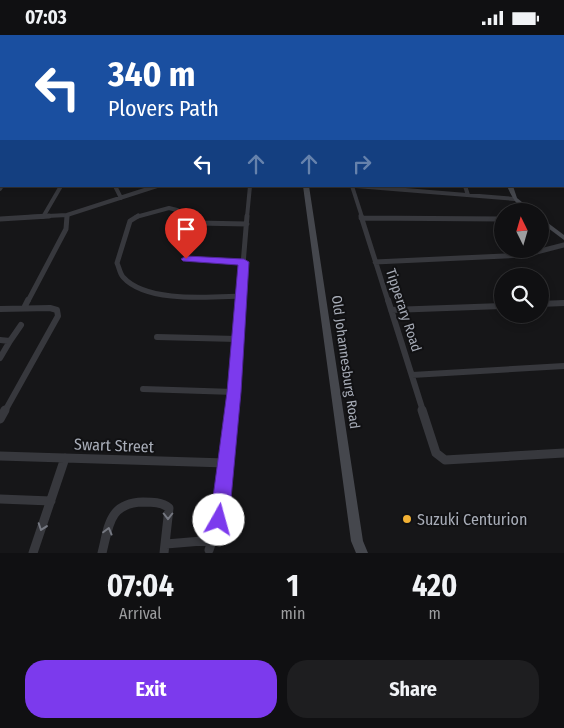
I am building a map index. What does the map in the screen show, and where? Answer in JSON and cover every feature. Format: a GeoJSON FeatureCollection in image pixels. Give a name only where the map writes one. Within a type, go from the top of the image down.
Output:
{"type":"FeatureCollection","features":[{"type":"Feature","properties":{"kind":"main road","name":"Old Johannesburg Road"},"geometry":{"type":"LineString","coordinates":[[306,187],[358,549]]}},
{"type":"Feature","properties":{"kind":"main road"},"geometry":{"type":"LineString","coordinates":[[510,187],[515,199],[520,203]]}},
{"type":"Feature","properties":{"kind":"main road"},"geometry":{"type":"LineString","coordinates":[[549,226],[564,238]]}},
{"type":"Feature","properties":{"kind":"street"},"geometry":{"type":"LineString","coordinates":[[43,217],[60,187]]}},
{"type":"Feature","properties":{"kind":"street"},"geometry":{"type":"LineString","coordinates":[[116,187],[121,198]]}},
{"type":"Feature","properties":{"kind":"street"},"geometry":{"type":"LineString","coordinates":[[0,219],[67,215],[154,187]]}},
{"type":"Feature","properties":{"kind":"street"},"geometry":{"type":"LineString","coordinates":[[209,551],[219,520],[234,392],[250,187]]}},
{"type":"Feature","properties":{"kind":"street","name":"Tipperary Road"},"geometry":{"type":"LineString","coordinates":[[352,187],[436,453],[445,460],[564,453]]}},
{"type":"Feature","properties":{"kind":"street"},"geometry":{"type":"LineString","coordinates":[[368,187],[515,199]]}},
{"type":"Feature","properties":{"kind":"street"},"geometry":{"type":"LineString","coordinates":[[466,187],[468,195]]}},
{"type":"Feature","properties":{"kind":"street"},"geometry":{"type":"LineString","coordinates":[[240,296],[146,292],[132,287],[124,279],[117,263],[130,221],[140,215],[161,208],[177,210],[197,223],[247,224]]}},
{"type":"Feature","properties":{"kind":"street"},"geometry":{"type":"LineString","coordinates":[[24,308],[66,229],[67,215]]}},
{"type":"Feature","properties":{"kind":"street"},"geometry":{"type":"LineString","coordinates":[[362,218],[494,219]]}},
{"type":"Feature","properties":{"kind":"street"},"geometry":{"type":"LineString","coordinates":[[375,262],[525,255],[564,245]]}},
{"type":"Feature","properties":{"kind":"street"},"geometry":{"type":"LineString","coordinates":[[186,259],[244,262]]}},
{"type":"Feature","properties":{"kind":"street"},"geometry":{"type":"LineString","coordinates":[[549,304],[564,303]]}},
{"type":"Feature","properties":{"kind":"street"},"geometry":{"type":"LineString","coordinates":[[391,310],[494,305]]}},
{"type":"Feature","properties":{"kind":"street"},"geometry":{"type":"LineString","coordinates":[[0,309],[56,309],[58,318],[0,419]]}},
{"type":"Feature","properties":{"kind":"street"},"geometry":{"type":"LineString","coordinates":[[0,357],[21,325]]}},
{"type":"Feature","properties":{"kind":"street"},"geometry":{"type":"LineString","coordinates":[[157,337],[237,339]]}},
{"type":"Feature","properties":{"kind":"street"},"geometry":{"type":"LineString","coordinates":[[0,340],[10,341]]}},
{"type":"Feature","properties":{"kind":"street"},"geometry":{"type":"LineString","coordinates":[[412,375],[564,366]]}},
{"type":"Feature","properties":{"kind":"street"},"geometry":{"type":"LineString","coordinates":[[143,389],[234,392]]}},
{"type":"Feature","properties":{"kind":"street","name":"Swart Street"},"geometry":{"type":"LineString","coordinates":[[0,456],[226,463]]}},
{"type":"Feature","properties":{"kind":"street"},"geometry":{"type":"LineString","coordinates":[[33,553],[65,458]]}},
{"type":"Feature","properties":{"kind":"street"},"geometry":{"type":"LineString","coordinates":[[0,499],[51,501]]}},
{"type":"Feature","properties":{"kind":"street"},"geometry":{"type":"LineString","coordinates":[[102,553],[114,513],[119,506],[126,503],[142,502],[166,505],[169,515],[165,549],[214,540]]}},
{"type":"Feature","properties":{"kind":"place","name":"Suzuki Centurion"},"geometry":{"type":"Point","coordinates":[407,519]}},
{"type":"Feature","properties":{"kind":"route"},"geometry":{"type":"LineString","coordinates":[[186,259],[244,262],[234,392],[219,520]]}}]}
